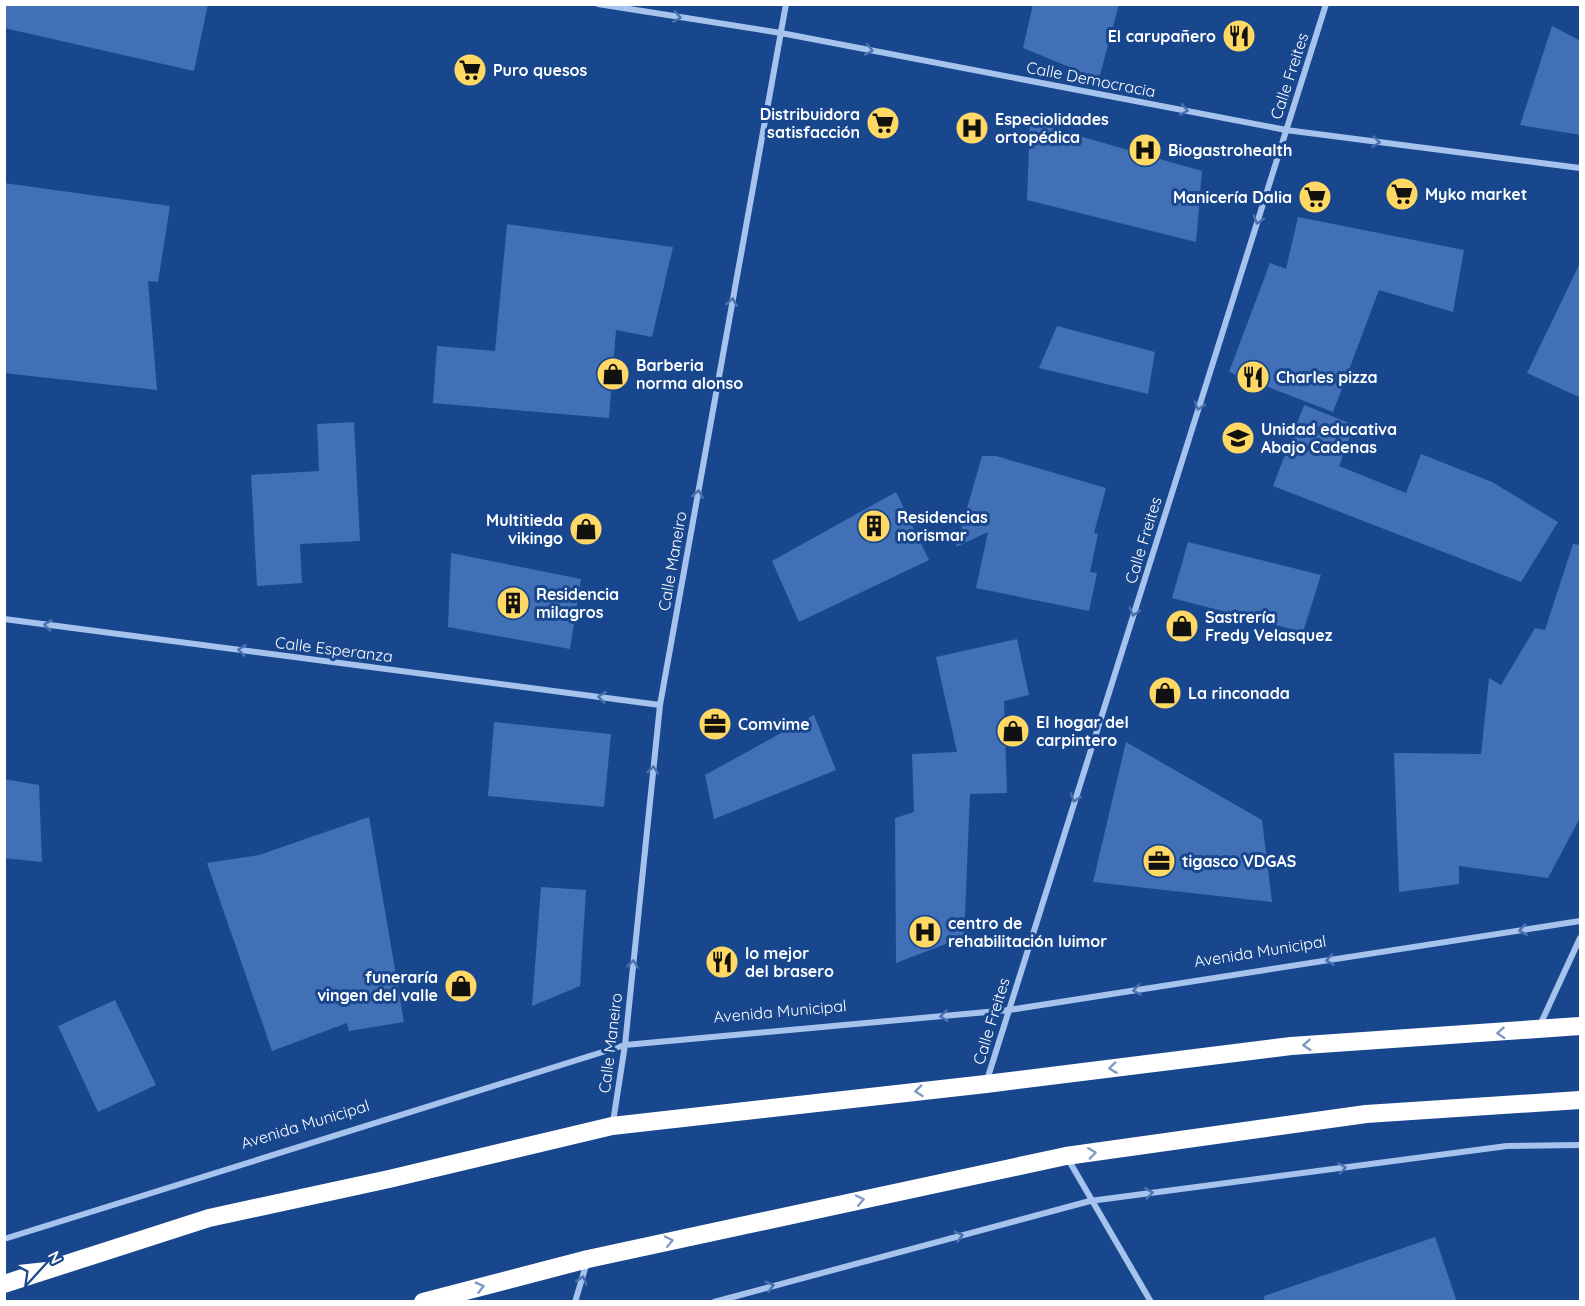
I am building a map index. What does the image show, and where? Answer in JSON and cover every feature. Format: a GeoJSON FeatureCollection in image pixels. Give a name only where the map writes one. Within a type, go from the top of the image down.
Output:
{"type":"FeatureCollection","features":[{"type":"Feature","properties":{"kind":"highway"},"geometry":{"type":"LineString","coordinates":[[4,1284],[209,1218],[389,1179],[612,1126],[986,1084],[1292,1046],[1581,1026]]}},
{"type":"Feature","properties":{"kind":"highway"},"geometry":{"type":"LineString","coordinates":[[423,1302],[588,1259],[1066,1156],[1366,1114],[1581,1100]]}},
{"type":"Feature","properties":{"kind":"street","name":"Calle Democracia"},"geometry":{"type":"LineString","coordinates":[[598,4],[781,33],[1286,130],[1581,168]]}},
{"type":"Feature","properties":{"kind":"street","name":"Calle Maneiro"},"geometry":{"type":"LineString","coordinates":[[612,1126],[624,1045],[660,705],[786,4]]}},
{"type":"Feature","properties":{"kind":"street","name":"Calle Freites"},"geometry":{"type":"LineString","coordinates":[[986,1084],[1326,4]]}},
{"type":"Feature","properties":{"kind":"street","name":"Calle Esperanza"},"geometry":{"type":"LineString","coordinates":[[4,619],[660,705]]}},
{"type":"Feature","properties":{"kind":"street","name":"Avenida Municipal"},"geometry":{"type":"LineString","coordinates":[[4,1239],[624,1045],[1009,1010],[1581,921]]}},
{"type":"Feature","properties":{"kind":"street"},"geometry":{"type":"LineString","coordinates":[[1538,1030],[1581,938]]}},
{"type":"Feature","properties":{"kind":"street"},"geometry":{"type":"LineString","coordinates":[[714,1302],[1090,1201],[1507,1146],[1581,1145]]}},
{"type":"Feature","properties":{"kind":"street"},"geometry":{"type":"LineString","coordinates":[[1066,1156],[1090,1201],[1151,1302]]}},
{"type":"Feature","properties":{"kind":"street"},"geometry":{"type":"LineString","coordinates":[[575,1302],[588,1259]]}},
{"type":"Feature","properties":{"kind":"building"},"geometry":{"type":"Polygon","coordinates":[[[4,4],[208,4],[194,71],[4,28],[4,4]]]}},
{"type":"Feature","properties":{"kind":"building"},"geometry":{"type":"Polygon","coordinates":[[[1033,4],[1119,4],[1099,79],[1023,48],[1033,4]]]}},
{"type":"Feature","properties":{"kind":"building"},"geometry":{"type":"Polygon","coordinates":[[[1552,26],[1581,41],[1581,135],[1520,125],[1552,26]]]}},
{"type":"Feature","properties":{"kind":"building"},"geometry":{"type":"Polygon","coordinates":[[[1030,122],[1202,171],[1196,242],[1027,200],[1030,122]]]}},
{"type":"Feature","properties":{"kind":"building"},"geometry":{"type":"Polygon","coordinates":[[[4,183],[170,206],[158,282],[148,281],[157,390],[4,373],[4,183]]]}},
{"type":"Feature","properties":{"kind":"building"},"geometry":{"type":"Polygon","coordinates":[[[1298,217],[1464,250],[1453,312],[1379,290],[1333,412],[1229,372],[1270,263],[1286,269],[1298,217]]]}},
{"type":"Feature","properties":{"kind":"building"},"geometry":{"type":"Polygon","coordinates":[[[507,224],[673,247],[652,337],[616,330],[609,418],[433,403],[437,346],[495,351],[507,224]]]}},
{"type":"Feature","properties":{"kind":"building"},"geometry":{"type":"Polygon","coordinates":[[[1581,261],[1581,398],[1527,373],[1581,261]]]}},
{"type":"Feature","properties":{"kind":"building"},"geometry":{"type":"Polygon","coordinates":[[[1057,326],[1155,352],[1148,394],[1039,368],[1057,326]]]}},
{"type":"Feature","properties":{"kind":"building"},"geometry":{"type":"Polygon","coordinates":[[[1304,405],[1354,425],[1339,466],[1406,493],[1421,454],[1492,482],[1558,522],[1521,582],[1273,486],[1304,405]]]}},
{"type":"Feature","properties":{"kind":"building"},"geometry":{"type":"Polygon","coordinates":[[[354,422],[360,541],[300,544],[302,583],[257,586],[251,475],[319,471],[317,424],[354,422]]]}},
{"type":"Feature","properties":{"kind":"building"},"geometry":{"type":"Polygon","coordinates":[[[982,456],[996,456],[1106,488],[1094,533],[1098,534],[1090,572],[1097,573],[1089,611],[976,588],[988,532],[956,547],[982,456]]]}},
{"type":"Feature","properties":{"kind":"building","name":"Residencias norismar"},"geometry":{"type":"Polygon","coordinates":[[[896,492],[929,560],[799,622],[772,561],[896,492]]]}},
{"type":"Feature","properties":{"kind":"building"},"geometry":{"type":"Polygon","coordinates":[[[1188,542],[1321,575],[1303,632],[1172,598],[1188,542]]]}},
{"type":"Feature","properties":{"kind":"building"},"geometry":{"type":"Polygon","coordinates":[[[1573,544],[1581,545],[1581,816],[1548,878],[1459,866],[1459,884],[1399,892],[1394,753],[1481,754],[1489,678],[1501,685],[1535,628],[1545,630],[1573,544]]]}},
{"type":"Feature","properties":{"kind":"building","name":"Residencia milagros"},"geometry":{"type":"Polygon","coordinates":[[[451,553],[581,579],[570,649],[448,627],[451,553]]]}},
{"type":"Feature","properties":{"kind":"building"},"geometry":{"type":"Polygon","coordinates":[[[1017,639],[1029,695],[1004,701],[1007,793],[970,794],[964,937],[896,963],[895,818],[914,812],[912,754],[957,752],[936,657],[1017,639]]]}},
{"type":"Feature","properties":{"kind":"building"},"geometry":{"type":"Polygon","coordinates":[[[814,715],[836,770],[714,819],[705,775],[814,715]]]}},
{"type":"Feature","properties":{"kind":"building"},"geometry":{"type":"Polygon","coordinates":[[[494,722],[611,734],[604,807],[488,796],[494,722]]]}},
{"type":"Feature","properties":{"kind":"building"},"geometry":{"type":"Polygon","coordinates":[[[1126,742],[1262,820],[1272,902],[1093,882],[1126,742]]]}},
{"type":"Feature","properties":{"kind":"building"},"geometry":{"type":"Polygon","coordinates":[[[4,779],[39,785],[42,862],[4,858],[4,779]]]}},
{"type":"Feature","properties":{"kind":"building"},"geometry":{"type":"Polygon","coordinates":[[[369,817],[404,1022],[349,1031],[347,1023],[272,1051],[207,863],[259,855],[369,817]]]}},
{"type":"Feature","properties":{"kind":"building"},"geometry":{"type":"Polygon","coordinates":[[[541,887],[586,890],[580,986],[532,1006],[541,887]]]}},
{"type":"Feature","properties":{"kind":"building"},"geometry":{"type":"Polygon","coordinates":[[[115,1000],[156,1085],[98,1112],[58,1026],[115,1000]]]}},
{"type":"Feature","properties":{"kind":"building"},"geometry":{"type":"Polygon","coordinates":[[[1435,1237],[1457,1302],[1265,1302],[1264,1296],[1435,1237]]]}},
{"type":"Feature","properties":{"kind":"place","name":"El carupañero"},"geometry":{"type":"Point","coordinates":[1239,36]}},
{"type":"Feature","properties":{"kind":"place","name":"Puro quesos"},"geometry":{"type":"Point","coordinates":[470,70]}},
{"type":"Feature","properties":{"kind":"place","name":"Distribuidora satisfacción"},"geometry":{"type":"Point","coordinates":[883,123]}},
{"type":"Feature","properties":{"kind":"place","name":"Especiolidades ortopédica"},"geometry":{"type":"Point","coordinates":[972,128]}},
{"type":"Feature","properties":{"kind":"place","name":"Biogastrohealth"},"geometry":{"type":"Point","coordinates":[1145,150]}},
{"type":"Feature","properties":{"kind":"place","name":"Myko market"},"geometry":{"type":"Point","coordinates":[1402,194]}},
{"type":"Feature","properties":{"kind":"place","name":"Manicería Dalia"},"geometry":{"type":"Point","coordinates":[1315,197]}},
{"type":"Feature","properties":{"kind":"place","name":"Barberia norma alonso"},"geometry":{"type":"Point","coordinates":[613,374]}},
{"type":"Feature","properties":{"kind":"place","name":"Charles pizza"},"geometry":{"type":"Point","coordinates":[1253,377]}},
{"type":"Feature","properties":{"kind":"place","name":"Unidad educativa Abajo Cadenas"},"geometry":{"type":"Point","coordinates":[1238,438]}},
{"type":"Feature","properties":{"kind":"place","name":"Residencias norismar"},"geometry":{"type":"Point","coordinates":[874,526]}},
{"type":"Feature","properties":{"kind":"place","name":"Multitieda vikingo"},"geometry":{"type":"Point","coordinates":[586,529]}},
{"type":"Feature","properties":{"kind":"place","name":"Residencia milagros"},"geometry":{"type":"Point","coordinates":[513,603]}},
{"type":"Feature","properties":{"kind":"place","name":"Sastrería Fredy Velasquez"},"geometry":{"type":"Point","coordinates":[1182,626]}},
{"type":"Feature","properties":{"kind":"place","name":"La rinconada"},"geometry":{"type":"Point","coordinates":[1165,693]}},
{"type":"Feature","properties":{"kind":"place","name":"Comvime"},"geometry":{"type":"Point","coordinates":[715,724]}},
{"type":"Feature","properties":{"kind":"place","name":"El hogar del carpintero"},"geometry":{"type":"Point","coordinates":[1013,731]}},
{"type":"Feature","properties":{"kind":"place","name":"tigasco VDGAS"},"geometry":{"type":"Point","coordinates":[1159,861]}},
{"type":"Feature","properties":{"kind":"place","name":"centro de rehabilitación luimor"},"geometry":{"type":"Point","coordinates":[925,932]}},
{"type":"Feature","properties":{"kind":"place","name":"lo mejor del brasero"},"geometry":{"type":"Point","coordinates":[722,962]}},
{"type":"Feature","properties":{"kind":"place","name":"funeraría vingen del valle"},"geometry":{"type":"Point","coordinates":[461,986]}}]}
